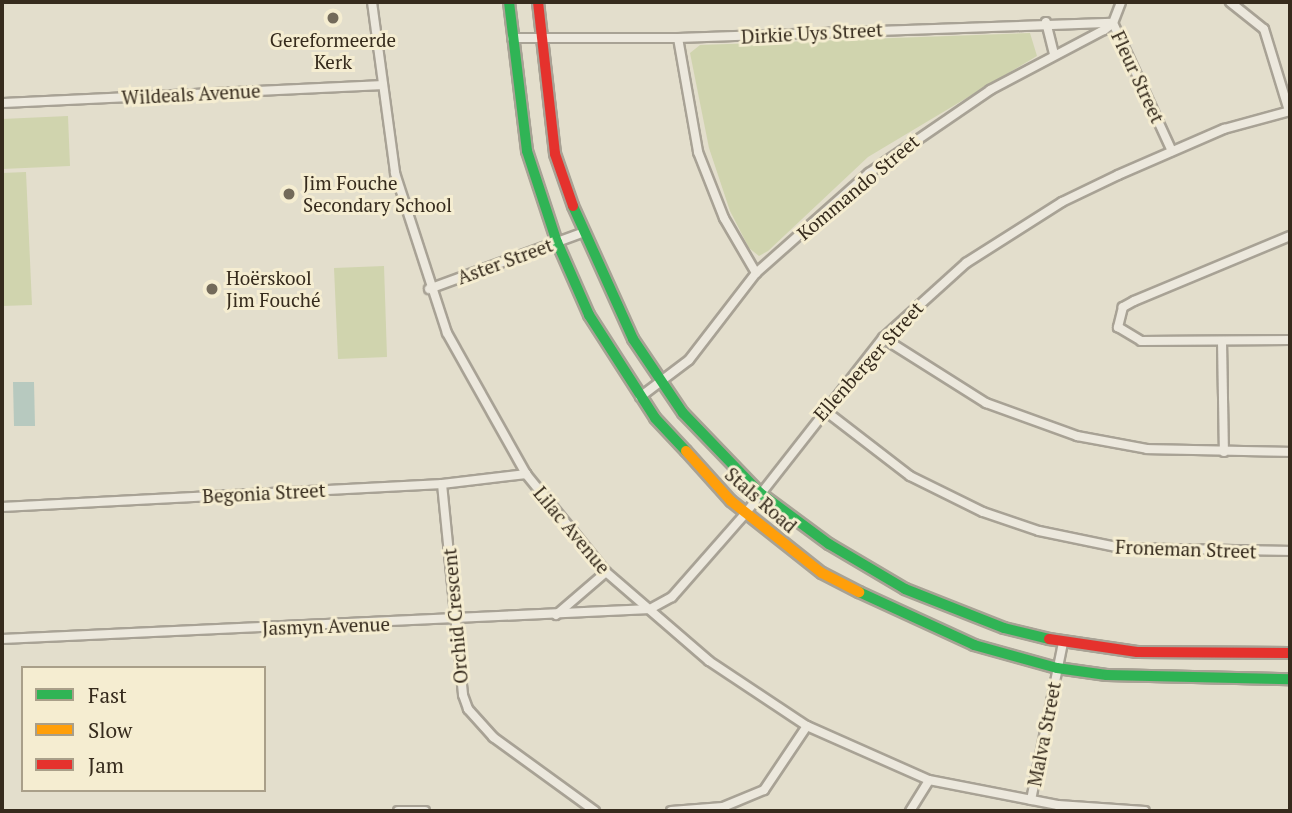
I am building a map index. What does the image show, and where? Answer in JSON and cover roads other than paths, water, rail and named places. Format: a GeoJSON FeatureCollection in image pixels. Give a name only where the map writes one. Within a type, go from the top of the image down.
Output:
{"type":"FeatureCollection","features":[{"type":"Feature","properties":{"kind":"street","name":"Lilac Avenue"},"geometry":{"type":"LineString","coordinates":[[372,2],[380,85],[395,173],[429,289],[469,378],[526,474],[606,572],[709,661],[807,726],[929,780],[1031,800],[1145,811]]}},
{"type":"Feature","properties":{"kind":"street","name":"Stals Road"},"geometry":{"type":"LineString","coordinates":[[509,2],[527,151],[558,242],[589,315],[640,397],[745,513],[822,573],[876,603],[974,645],[1057,668],[1169,679],[1290,678]]}},
{"type":"Feature","properties":{"kind":"street","name":"Stals Road"},"geometry":{"type":"LineString","coordinates":[[538,2],[555,154],[582,233],[633,339],[683,413],[760,493],[829,544],[905,589],[1004,628],[1062,643],[1137,652],[1289,653]]}},
{"type":"Feature","properties":{"kind":"street","name":"Fleur Street"},"geometry":{"type":"LineString","coordinates":[[1121,2],[1113,23],[1172,151]]}},
{"type":"Feature","properties":{"kind":"street"},"geometry":{"type":"LineString","coordinates":[[1230,2],[1264,29],[1290,111]]}},
{"type":"Feature","properties":{"kind":"street","name":"Dirkie Uys Street"},"geometry":{"type":"LineString","coordinates":[[512,37],[678,38],[1046,22],[1113,23]]}},
{"type":"Feature","properties":{"kind":"street"},"geometry":{"type":"LineString","coordinates":[[1046,22],[1054,54]]}},
{"type":"Feature","properties":{"kind":"street","name":"Kommando Street"},"geometry":{"type":"LineString","coordinates":[[640,397],[689,359],[756,274],[869,173],[927,130],[1054,54],[1113,23]]}},
{"type":"Feature","properties":{"kind":"street"},"geometry":{"type":"LineString","coordinates":[[678,38],[698,152],[723,218],[756,274]]}},
{"type":"Feature","properties":{"kind":"street","name":"Wildeals Avenue"},"geometry":{"type":"LineString","coordinates":[[2,103],[380,85]]}},
{"type":"Feature","properties":{"kind":"street","name":"Ellenberger Street"},"geometry":{"type":"LineString","coordinates":[[650,609],[672,597],[745,513],[824,409],[883,338],[933,290],[1004,237],[1062,202],[1224,129],[1290,111]]}},
{"type":"Feature","properties":{"kind":"street","name":"Aster Street"},"geometry":{"type":"LineString","coordinates":[[429,289],[582,233]]}},
{"type":"Feature","properties":{"kind":"street"},"geometry":{"type":"LineString","coordinates":[[1290,236],[1134,301],[1119,316],[1118,327],[1141,341],[1290,340]]}},
{"type":"Feature","properties":{"kind":"street"},"geometry":{"type":"LineString","coordinates":[[883,338],[986,403],[1041,425],[1147,449],[1290,452]]}},
{"type":"Feature","properties":{"kind":"street"},"geometry":{"type":"LineString","coordinates":[[1222,341],[1224,452]]}},
{"type":"Feature","properties":{"kind":"street","name":"Froneman Street"},"geometry":{"type":"LineString","coordinates":[[824,409],[910,476],[1018,525],[1121,548],[1290,551]]}},
{"type":"Feature","properties":{"kind":"street","name":"Begonia Street"},"geometry":{"type":"LineString","coordinates":[[2,507],[442,484],[514,479],[526,474]]}},
{"type":"Feature","properties":{"kind":"street","name":"Orchid Crescent"},"geometry":{"type":"LineString","coordinates":[[442,484],[463,695],[474,719],[595,811]]}},
{"type":"Feature","properties":{"kind":"street"},"geometry":{"type":"LineString","coordinates":[[556,615],[606,572]]}},
{"type":"Feature","properties":{"kind":"street","name":"Jasmyn Avenue"},"geometry":{"type":"LineString","coordinates":[[2,639],[650,609]]}},
{"type":"Feature","properties":{"kind":"street","name":"Malva Street"},"geometry":{"type":"LineString","coordinates":[[1031,800],[1062,643]]}},
{"type":"Feature","properties":{"kind":"street"},"geometry":{"type":"LineString","coordinates":[[671,811],[723,807],[764,790],[807,726]]}},
{"type":"Feature","properties":{"kind":"street"},"geometry":{"type":"LineString","coordinates":[[911,811],[929,780]]}},
{"type":"Feature","properties":{"kind":"street"},"geometry":{"type":"LineString","coordinates":[[398,811],[425,811]]}},
{"type":"Feature","properties":{"kind":"place","name":"Gereformeerde Kerk"},"geometry":{"type":"Point","coordinates":[333,18]}},
{"type":"Feature","properties":{"kind":"place","name":"Jim Fouche Secondary School"},"geometry":{"type":"Point","coordinates":[289,194]}},
{"type":"Feature","properties":{"kind":"place","name":"Hoërskool Jim Fouché"},"geometry":{"type":"Point","coordinates":[212,289]}}]}
